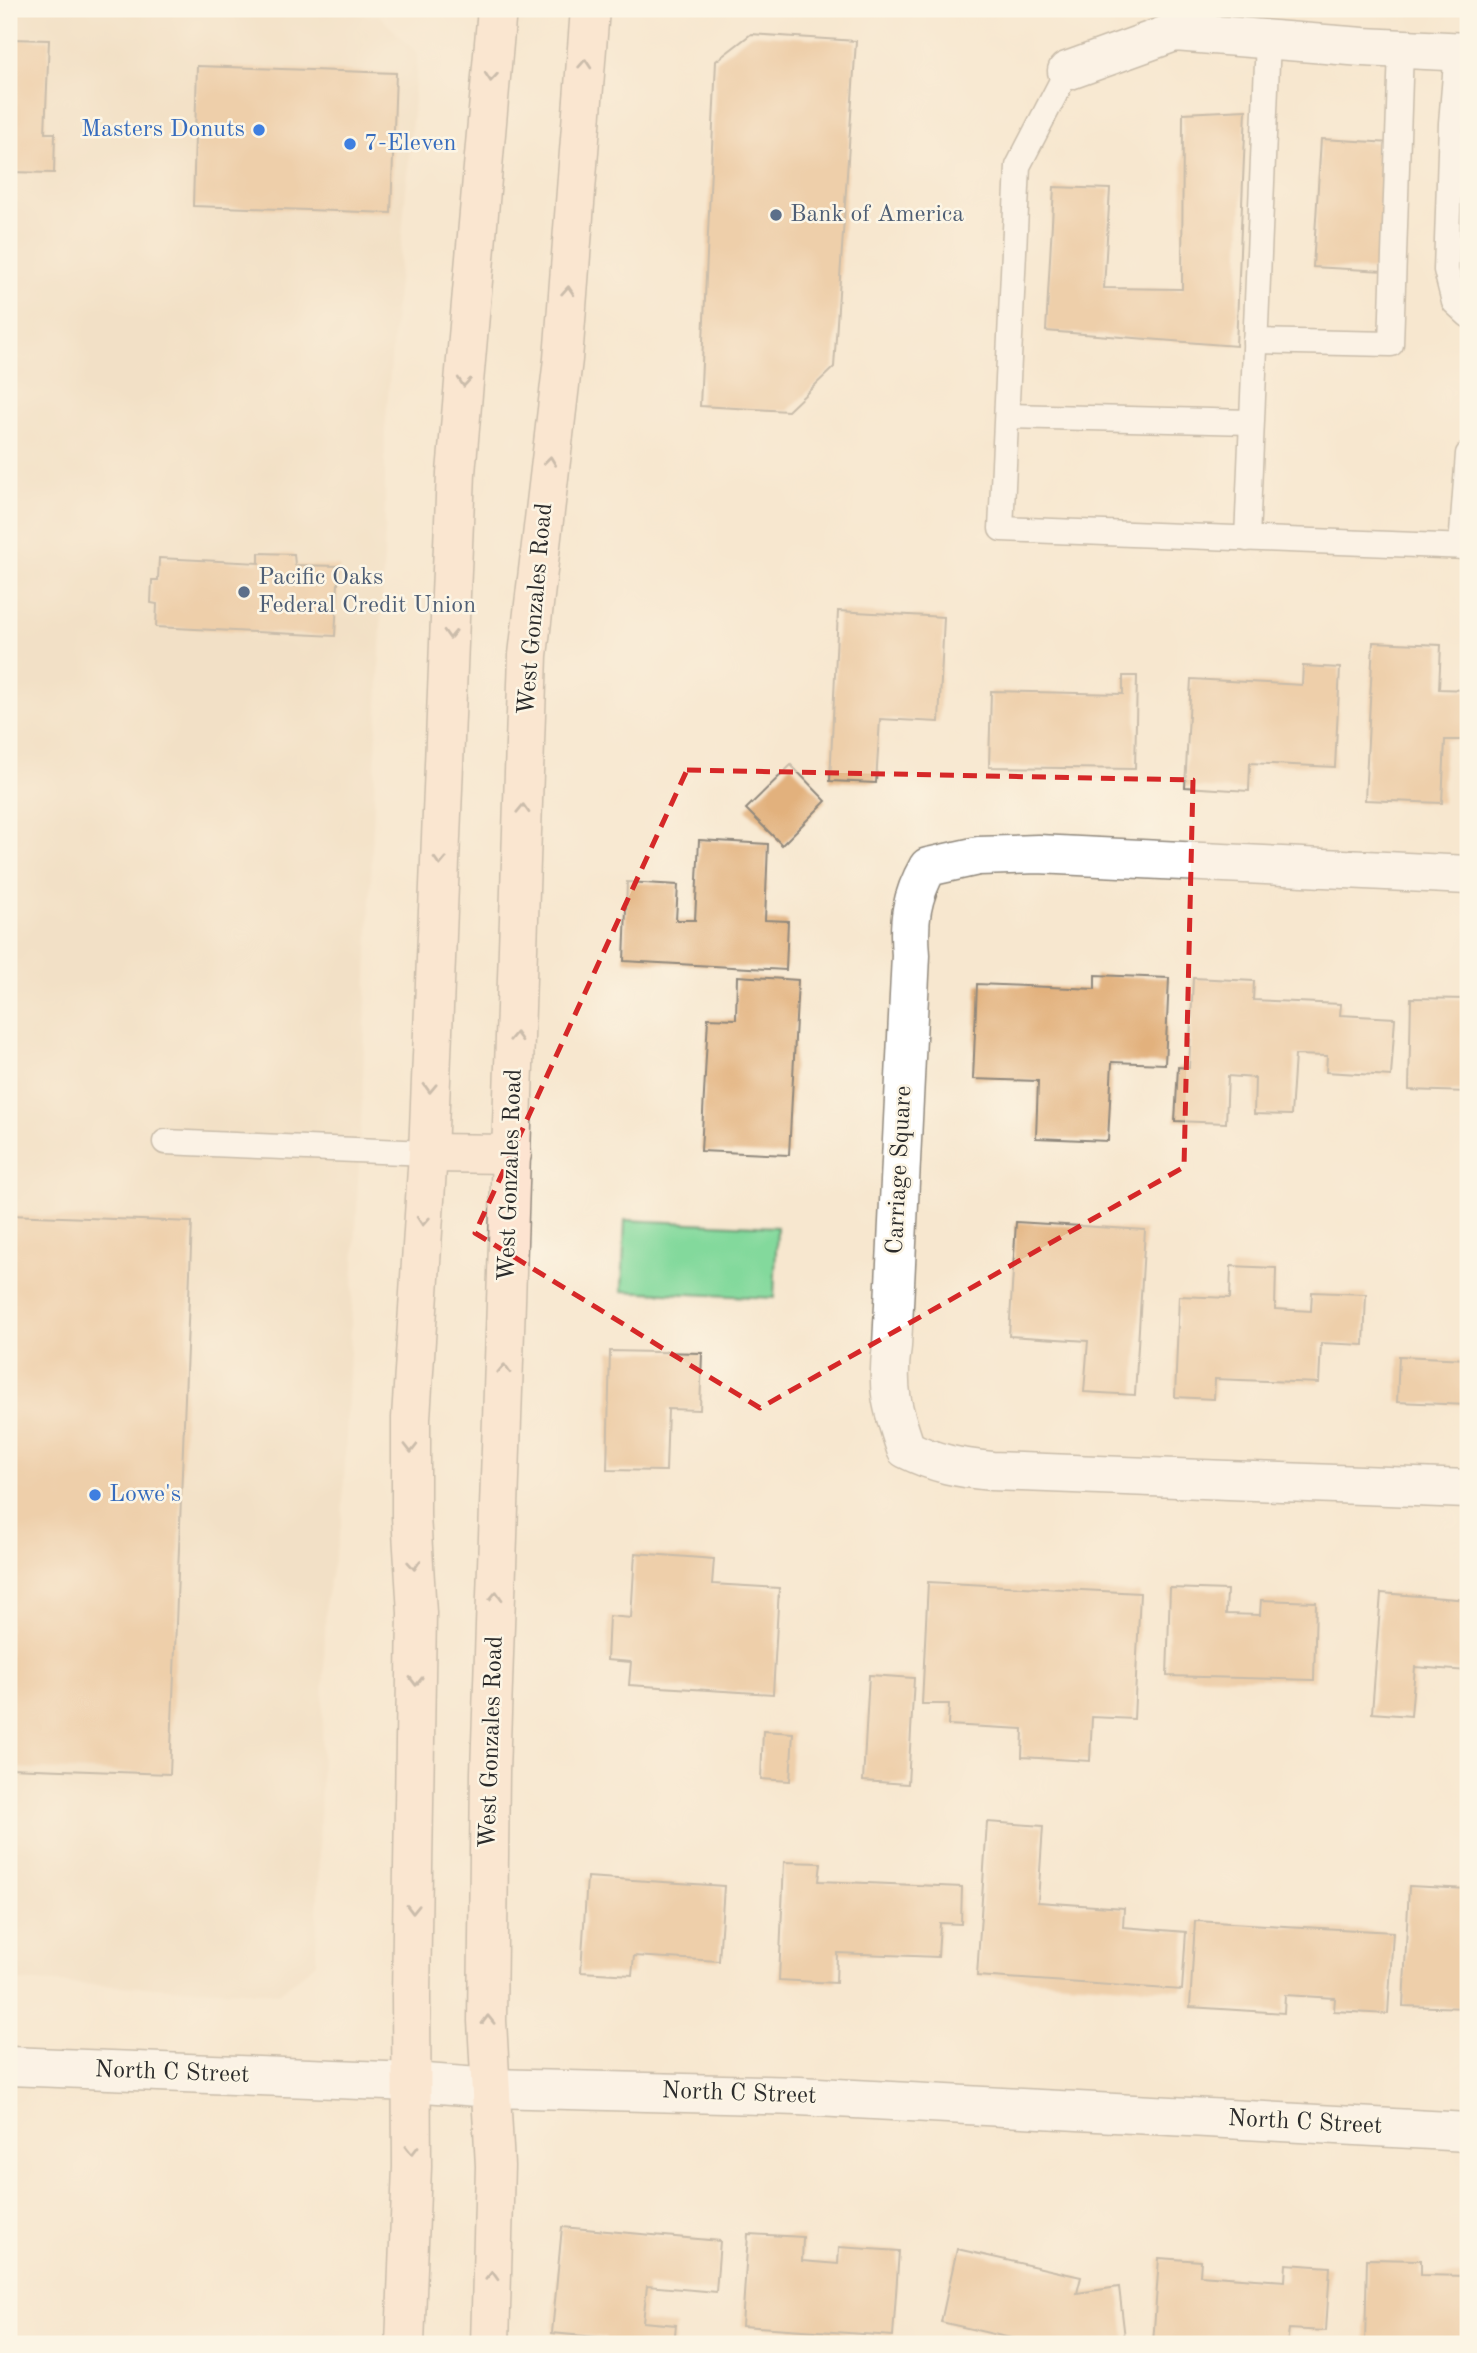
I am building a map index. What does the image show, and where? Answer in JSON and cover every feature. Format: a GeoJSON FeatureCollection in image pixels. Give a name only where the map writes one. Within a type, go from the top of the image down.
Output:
{"type":"FeatureCollection","features":[{"type":"Feature","properties":{"kind":"main road"},"geometry":{"type":"LineString","coordinates":[[405,2344],[412,2167],[417,1613],[411,1516],[411,1418],[428,1153],[456,473],[497,9]]}},
{"type":"Feature","properties":{"kind":"main road","name":"West Gonzales Road"},"geometry":{"type":"LineString","coordinates":[[490,2344],[495,2166],[487,2021],[490,1772],[528,655],[563,359],[590,9]]}},
{"type":"Feature","properties":{"kind":"main road"},"geometry":{"type":"LineString","coordinates":[[428,1153],[512,1154]]}},
{"type":"Feature","properties":{"kind":"street"},"geometry":{"type":"LineString","coordinates":[[1067,72],[1175,32],[1463,51]]}},
{"type":"Feature","properties":{"kind":"street","name":"Carriage Square"},"geometry":{"type":"LineString","coordinates":[[1468,875],[1038,854],[978,856],[928,867],[917,887],[908,925],[910,969],[892,1346],[888,1375],[891,1404],[906,1448],[925,1458],[953,1467],[992,1471],[1468,1489]]}},
{"type":"Feature","properties":{"kind":"street","name":"North C Street"},"geometry":{"type":"LineString","coordinates":[[9,2066],[412,2082],[492,2088],[799,2096],[1468,2132]]}},
{"type":"Feature","properties":{"kind":"lane"},"geometry":{"type":"LineString","coordinates":[[1247,539],[1268,40]]}},
{"type":"Feature","properties":{"kind":"lane"},"geometry":{"type":"LineString","coordinates":[[1255,341],[1391,344],[1401,49]]}},
{"type":"Feature","properties":{"kind":"lane"},"geometry":{"type":"LineString","coordinates":[[1463,51],[1451,123],[1446,270],[1454,302],[1468,315]]}},
{"type":"Feature","properties":{"kind":"lane"},"geometry":{"type":"LineString","coordinates":[[1067,72],[1018,166],[1001,529],[1465,547],[1468,454]]}},
{"type":"Feature","properties":{"kind":"lane"},"geometry":{"type":"LineString","coordinates":[[1007,416],[1251,422]]}},
{"type":"Feature","properties":{"kind":"lane"},"geometry":{"type":"LineString","coordinates":[[165,1142],[428,1153]]}},
{"type":"Feature","properties":{"kind":"highlighted area"},"geometry":{"type":"Polygon","coordinates":[[[687,770],[1193,780],[1184,1167],[760,1408],[475,1233],[687,770]]]}},
{"type":"Feature","properties":{"kind":"shaded area"},"geometry":{"type":"Polygon","coordinates":[[[9,9],[250,9],[379,15],[418,54],[385,430],[385,528],[362,1102],[342,1523],[326,1600],[316,1963],[279,1993],[9,1981],[9,9]]]}},
{"type":"Feature","properties":{"kind":"green space"},"geometry":{"type":"Polygon","coordinates":[[[625,1220],[777,1227],[774,1298],[622,1291],[625,1220]]]}},
{"type":"Feature","properties":{"kind":"building"},"geometry":{"type":"Polygon","coordinates":[[[751,34],[856,41],[834,367],[788,411],[700,406],[716,61],[751,34]]]}},
{"type":"Feature","properties":{"kind":"building"},"geometry":{"type":"Polygon","coordinates":[[[9,39],[49,40],[45,133],[55,133],[54,173],[9,172],[9,39]]]}},
{"type":"Feature","properties":{"kind":"building"},"geometry":{"type":"Polygon","coordinates":[[[197,66],[396,73],[391,213],[193,206],[197,66]]]}},
{"type":"Feature","properties":{"kind":"building"},"geometry":{"type":"Polygon","coordinates":[[[1246,110],[1236,346],[1046,331],[1054,187],[1110,189],[1104,288],[1182,289],[1183,113],[1246,110]]]}},
{"type":"Feature","properties":{"kind":"building"},"geometry":{"type":"Polygon","coordinates":[[[1321,139],[1392,143],[1384,271],[1313,267],[1321,139]]]}},
{"type":"Feature","properties":{"kind":"building","name":"Pacific Oaks Federal Credit Union"},"geometry":{"type":"Polygon","coordinates":[[[259,553],[294,554],[295,565],[339,566],[335,636],[156,627],[157,604],[151,603],[152,580],[158,580],[159,558],[259,563],[259,553]]]}},
{"type":"Feature","properties":{"kind":"building"},"geometry":{"type":"Polygon","coordinates":[[[838,611],[944,617],[939,722],[880,719],[876,783],[830,781],[838,611]]]}},
{"type":"Feature","properties":{"kind":"building"},"geometry":{"type":"Polygon","coordinates":[[[1373,642],[1441,645],[1439,689],[1468,690],[1468,740],[1445,740],[1442,803],[1365,800],[1373,642]]]}},
{"type":"Feature","properties":{"kind":"building"},"geometry":{"type":"Polygon","coordinates":[[[1303,666],[1340,668],[1335,767],[1250,763],[1249,791],[1185,787],[1191,679],[1302,685],[1303,666]]]}},
{"type":"Feature","properties":{"kind":"building"},"geometry":{"type":"Polygon","coordinates":[[[1123,676],[1137,676],[1135,769],[989,767],[991,691],[1123,694],[1123,676]]]}},
{"type":"Feature","properties":{"kind":"building"},"geometry":{"type":"Polygon","coordinates":[[[791,765],[826,801],[782,845],[746,809],[791,765]]]}},
{"type":"Feature","properties":{"kind":"building"},"geometry":{"type":"Polygon","coordinates":[[[699,840],[768,844],[765,920],[788,921],[786,970],[624,961],[627,882],[678,885],[676,920],[695,920],[699,840]]]}},
{"type":"Feature","properties":{"kind":"building"},"geometry":{"type":"Polygon","coordinates":[[[1095,975],[1169,978],[1165,1064],[1112,1062],[1108,1141],[1036,1138],[1038,1081],[973,1079],[977,984],[1095,989],[1095,975]]]}},
{"type":"Feature","properties":{"kind":"building"},"geometry":{"type":"Polygon","coordinates":[[[737,976],[798,980],[789,1155],[701,1151],[708,1018],[736,1019],[737,976]]]}},
{"type":"Feature","properties":{"kind":"building"},"geometry":{"type":"Polygon","coordinates":[[[1193,978],[1254,981],[1253,1000],[1341,1004],[1340,1015],[1395,1018],[1391,1076],[1326,1072],[1327,1056],[1295,1055],[1291,1115],[1254,1114],[1255,1078],[1228,1076],[1226,1123],[1175,1121],[1178,1067],[1189,1068],[1193,978]]]}},
{"type":"Feature","properties":{"kind":"building"},"geometry":{"type":"Polygon","coordinates":[[[1411,998],[1468,999],[1468,1092],[1409,1090],[1411,998]]]}},
{"type":"Feature","properties":{"kind":"building","name":"Lowe's"},"geometry":{"type":"Polygon","coordinates":[[[9,1215],[192,1222],[170,1774],[9,1768],[9,1215]]]}},
{"type":"Feature","properties":{"kind":"building"},"geometry":{"type":"Polygon","coordinates":[[[1016,1222],[1145,1230],[1135,1395],[1084,1392],[1088,1341],[1009,1336],[1016,1222]]]}},
{"type":"Feature","properties":{"kind":"building"},"geometry":{"type":"Polygon","coordinates":[[[1231,1266],[1276,1268],[1275,1309],[1311,1311],[1312,1292],[1366,1294],[1364,1345],[1321,1343],[1319,1383],[1215,1379],[1214,1399],[1175,1397],[1179,1296],[1230,1298],[1231,1266]]]}},
{"type":"Feature","properties":{"kind":"building"},"geometry":{"type":"Polygon","coordinates":[[[610,1351],[702,1353],[700,1410],[668,1409],[666,1471],[607,1470],[610,1351]]]}},
{"type":"Feature","properties":{"kind":"building"},"geometry":{"type":"Polygon","coordinates":[[[1399,1356],[1468,1359],[1468,1405],[1397,1402],[1399,1356]]]}},
{"type":"Feature","properties":{"kind":"building"},"geometry":{"type":"Polygon","coordinates":[[[635,1553],[714,1559],[712,1584],[779,1588],[773,1694],[629,1685],[631,1662],[607,1660],[609,1616],[631,1618],[635,1553]]]}},
{"type":"Feature","properties":{"kind":"building"},"geometry":{"type":"Polygon","coordinates":[[[928,1582],[1140,1593],[1134,1719],[1092,1717],[1090,1761],[1022,1757],[1023,1729],[948,1725],[949,1704],[922,1704],[928,1582]]]}},
{"type":"Feature","properties":{"kind":"building"},"geometry":{"type":"Polygon","coordinates":[[[1170,1588],[1227,1590],[1226,1614],[1260,1615],[1261,1600],[1316,1602],[1314,1680],[1167,1676],[1170,1588]]]}},
{"type":"Feature","properties":{"kind":"building"},"geometry":{"type":"Polygon","coordinates":[[[1381,1593],[1468,1600],[1468,1671],[1415,1667],[1411,1716],[1372,1713],[1381,1593]]]}},
{"type":"Feature","properties":{"kind":"building"},"geometry":{"type":"Polygon","coordinates":[[[869,1675],[914,1678],[908,1784],[863,1781],[869,1675]]]}},
{"type":"Feature","properties":{"kind":"building"},"geometry":{"type":"Polygon","coordinates":[[[763,1731],[793,1733],[790,1781],[761,1779],[763,1731]]]}},
{"type":"Feature","properties":{"kind":"building"},"geometry":{"type":"Polygon","coordinates":[[[987,1822],[1043,1826],[1038,1902],[1124,1908],[1123,1927],[1186,1932],[1182,1990],[977,1976],[987,1822]]]}},
{"type":"Feature","properties":{"kind":"building"},"geometry":{"type":"Polygon","coordinates":[[[784,1862],[821,1863],[819,1881],[962,1887],[961,1924],[940,1923],[938,1957],[837,1953],[836,1983],[779,1980],[784,1862]]]}},
{"type":"Feature","properties":{"kind":"building"},"geometry":{"type":"Polygon","coordinates":[[[587,1877],[724,1886],[719,1961],[634,1956],[632,1975],[581,1972],[587,1877]]]}},
{"type":"Feature","properties":{"kind":"building"},"geometry":{"type":"Polygon","coordinates":[[[1409,1886],[1468,1889],[1468,2008],[1403,2006],[1409,1886]]]}},
{"type":"Feature","properties":{"kind":"building"},"geometry":{"type":"Polygon","coordinates":[[[1195,1921],[1393,1932],[1388,2014],[1334,2011],[1335,1998],[1285,1995],[1284,2013],[1190,2007],[1195,1921]]]}},
{"type":"Feature","properties":{"kind":"building"},"geometry":{"type":"Polygon","coordinates":[[[562,2227],[720,2241],[716,2292],[647,2286],[643,2322],[676,2325],[674,2344],[605,2344],[606,2338],[552,2333],[562,2227]]]}},
{"type":"Feature","properties":{"kind":"building"},"geometry":{"type":"Polygon","coordinates":[[[748,2234],[803,2237],[802,2261],[838,2264],[839,2247],[899,2251],[893,2336],[742,2326],[748,2234]]]}},
{"type":"Feature","properties":{"kind":"building"},"geometry":{"type":"Polygon","coordinates":[[[957,2249],[1081,2277],[1077,2293],[1119,2287],[1125,2338],[1074,2344],[1037,2344],[941,2322],[957,2249]]]}},
{"type":"Feature","properties":{"kind":"building"},"geometry":{"type":"Polygon","coordinates":[[[1159,2258],[1201,2261],[1200,2275],[1285,2281],[1286,2264],[1330,2267],[1326,2331],[1289,2329],[1287,2344],[1153,2344],[1159,2258]]]}},
{"type":"Feature","properties":{"kind":"building"},"geometry":{"type":"Polygon","coordinates":[[[1367,2259],[1421,2260],[1421,2275],[1468,2276],[1468,2342],[1365,2344],[1367,2259]]]}},
{"type":"Feature","properties":{"kind":"place","name":"Masters Donuts"},"geometry":{"type":"Point","coordinates":[259,130]}},
{"type":"Feature","properties":{"kind":"place","name":"7-Eleven"},"geometry":{"type":"Point","coordinates":[350,144]}},
{"type":"Feature","properties":{"kind":"place","name":"Bank of America"},"geometry":{"type":"Point","coordinates":[776,215]}},
{"type":"Feature","properties":{"kind":"place","name":"Pacific Oaks Federal Credit Union"},"geometry":{"type":"Point","coordinates":[244,592]}},
{"type":"Feature","properties":{"kind":"place","name":"Lowe's"},"geometry":{"type":"Point","coordinates":[95,1495]}}]}
